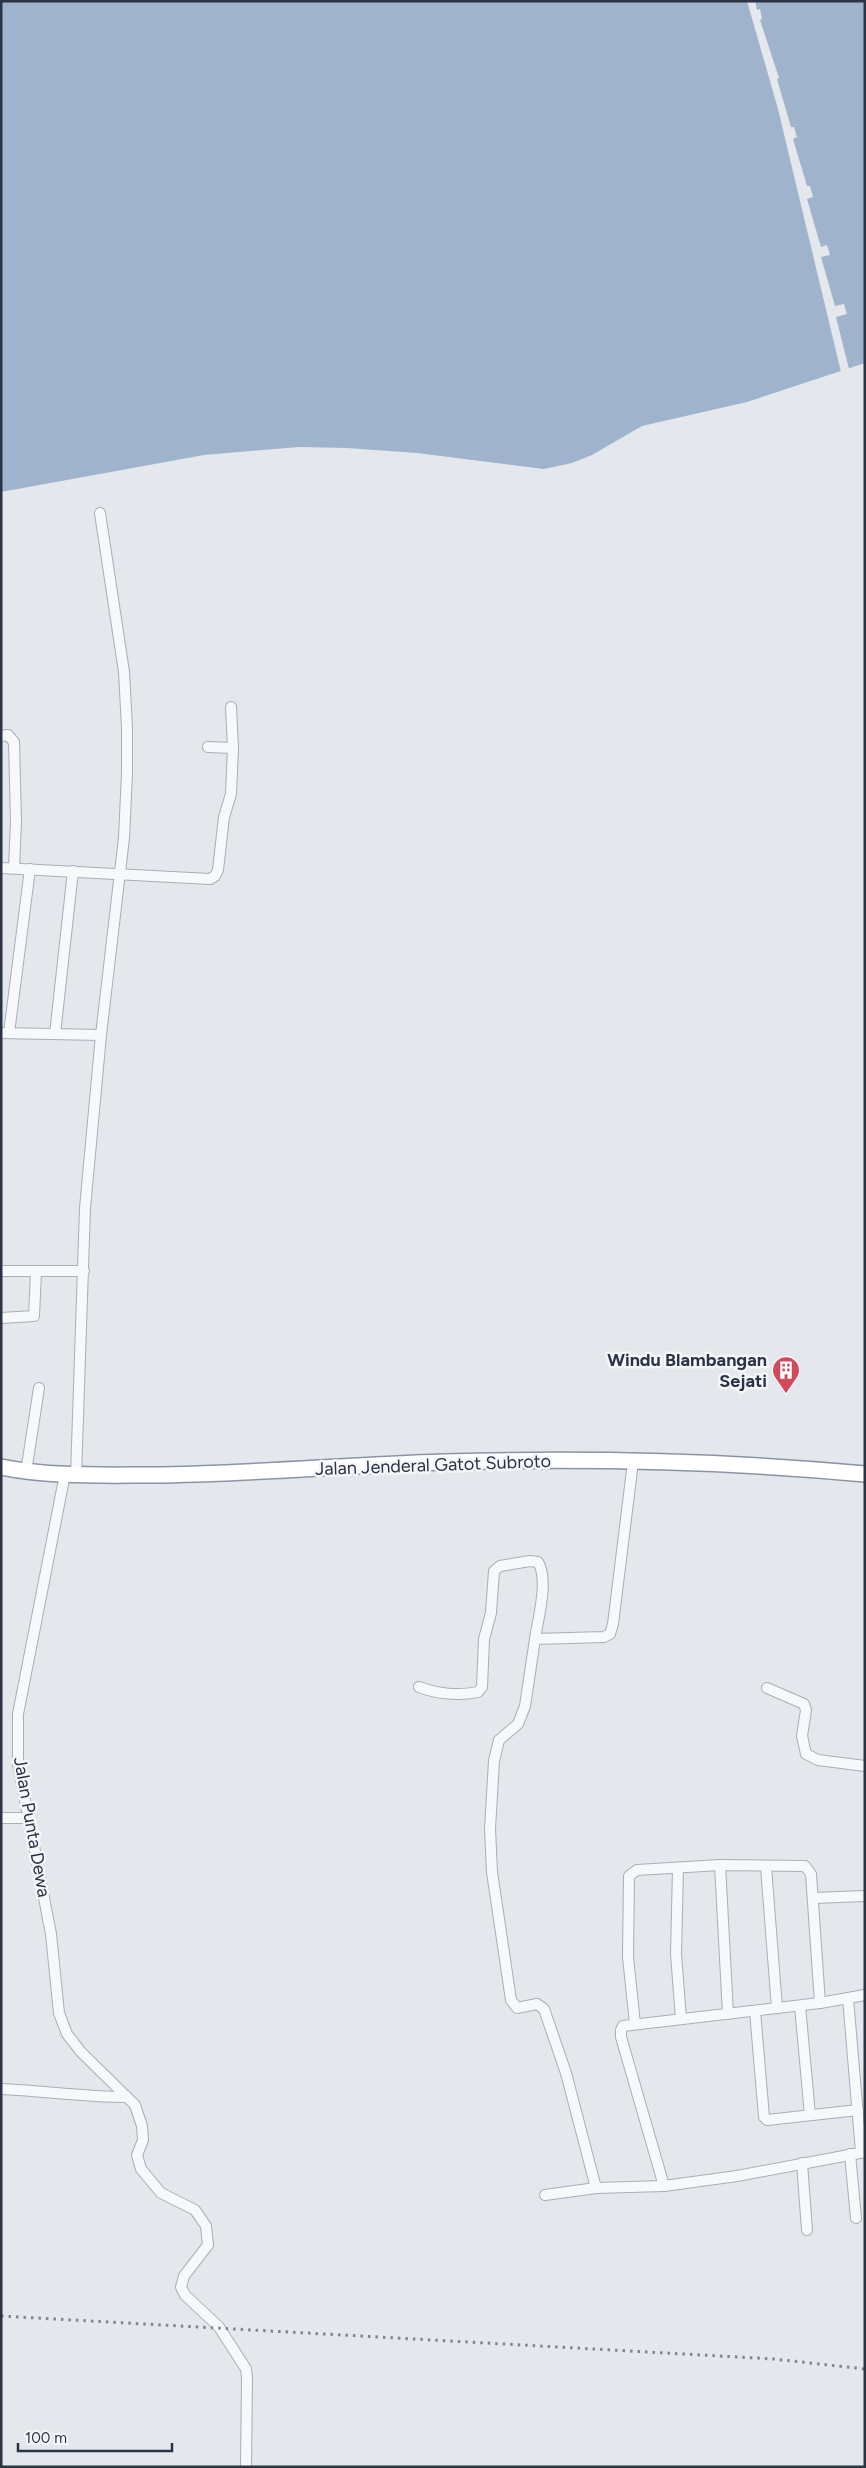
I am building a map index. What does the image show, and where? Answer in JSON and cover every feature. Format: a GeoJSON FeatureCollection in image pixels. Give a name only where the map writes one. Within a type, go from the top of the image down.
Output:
{"type":"FeatureCollection","features":[{"type":"Feature","properties":{"kind":"highway","name":"Jalan Jenderal Gatot Subroto"},"geometry":{"type":"LineString","coordinates":[[1,1467],[26,1472],[70,1475],[215,1474],[444,1462],[633,1462],[744,1465],[865,1474]]}},
{"type":"Feature","properties":{"kind":"street","name":"Jalan Punta Dewa"},"geometry":{"type":"LineString","coordinates":[[100,513],[126,700],[127,773],[124,838],[118,873],[101,1035],[86,1208],[84,1271],[70,1475],[18,1714],[18,1764],[52,1934],[59,2013],[67,2034],[81,2052],[135,2105],[142,2126],[143,2140],[138,2155],[141,2169],[161,2193],[195,2210],[206,2226],[208,2245],[184,2276],[181,2287],[185,2295],[218,2327],[246,2369],[246,2467]]}},
{"type":"Feature","properties":{"kind":"street"},"geometry":{"type":"LineString","coordinates":[[1,868],[73,870],[210,879],[215,876],[218,870],[224,817],[230,802],[233,748],[231,707]]}},
{"type":"Feature","properties":{"kind":"street"},"geometry":{"type":"LineString","coordinates":[[1,736],[8,735],[11,738],[15,752],[16,821],[14,868]]}},
{"type":"Feature","properties":{"kind":"street"},"geometry":{"type":"LineString","coordinates":[[208,747],[233,748]]}},
{"type":"Feature","properties":{"kind":"street"},"geometry":{"type":"LineString","coordinates":[[30,869],[5,1033],[101,1035]]}},
{"type":"Feature","properties":{"kind":"street"},"geometry":{"type":"LineString","coordinates":[[55,1034],[73,870]]}},
{"type":"Feature","properties":{"kind":"street"},"geometry":{"type":"LineString","coordinates":[[1,1271],[84,1271]]}},
{"type":"Feature","properties":{"kind":"street"},"geometry":{"type":"LineString","coordinates":[[1,1318],[34,1316],[36,1272]]}},
{"type":"Feature","properties":{"kind":"street"},"geometry":{"type":"LineString","coordinates":[[26,1472],[39,1388]]}},
{"type":"Feature","properties":{"kind":"street"},"geometry":{"type":"LineString","coordinates":[[534,1639],[604,1637],[610,1634],[613,1624],[633,1462]]}},
{"type":"Feature","properties":{"kind":"street"},"geometry":{"type":"LineString","coordinates":[[419,1687],[432,1693],[469,1694],[478,1692],[482,1687],[484,1639],[491,1613],[494,1571],[500,1566],[530,1560],[538,1562],[542,1568],[543,1582],[531,1650],[525,1706],[518,1724],[499,1740],[494,1760],[490,1829],[492,1872],[511,2000],[518,2008],[537,2004],[544,2009],[566,2073],[596,2188]]}},
{"type":"Feature","properties":{"kind":"street"},"geometry":{"type":"LineString","coordinates":[[767,1688],[804,1704],[806,1710],[802,1736],[806,1754],[818,1760],[865,1766]]}},
{"type":"Feature","properties":{"kind":"street"},"geometry":{"type":"LineString","coordinates":[[1,1818],[28,1818]]}},
{"type":"Feature","properties":{"kind":"street"},"geometry":{"type":"LineString","coordinates":[[720,1865],[728,2014]]}},
{"type":"Feature","properties":{"kind":"street"},"geometry":{"type":"LineString","coordinates":[[635,2024],[628,1956],[629,1876],[637,1870],[720,1865],[805,1866],[811,1874],[820,2004]]}},
{"type":"Feature","properties":{"kind":"street"},"geometry":{"type":"LineString","coordinates":[[766,1867],[777,2008]]}},
{"type":"Feature","properties":{"kind":"street"},"geometry":{"type":"LineString","coordinates":[[678,1868],[676,1954],[681,2019]]}},
{"type":"Feature","properties":{"kind":"street"},"geometry":{"type":"LineString","coordinates":[[813,1898],[865,1896]]}},
{"type":"Feature","properties":{"kind":"street"},"geometry":{"type":"LineString","coordinates":[[664,2186],[621,2037],[623,2026],[820,2004],[865,1995]]}},
{"type":"Feature","properties":{"kind":"street"},"geometry":{"type":"LineString","coordinates":[[545,2195],[596,2188],[664,2186],[737,2176],[863,2152],[848,1998]]}},
{"type":"Feature","properties":{"kind":"street"},"geometry":{"type":"LineString","coordinates":[[800,2006],[810,2115]]}},
{"type":"Feature","properties":{"kind":"street"},"geometry":{"type":"LineString","coordinates":[[755,2011],[764,2117],[772,2121],[858,2110]]}},
{"type":"Feature","properties":{"kind":"street"},"geometry":{"type":"LineString","coordinates":[[1,2090],[45,2091],[86,2097],[127,2098]]}},
{"type":"Feature","properties":{"kind":"street"},"geometry":{"type":"LineString","coordinates":[[850,2154],[856,2218]]}},
{"type":"Feature","properties":{"kind":"street"},"geometry":{"type":"LineString","coordinates":[[802,2164],[807,2230]]}},
{"type":"Feature","properties":{"kind":"water"},"geometry":{"type":"Polygon","coordinates":[[[1,1],[865,1],[865,363],[747,402],[642,426],[592,455],[572,463],[544,469],[417,453],[299,447],[204,455],[1,492],[1,1]]]}},
{"type":"Feature","properties":{"kind":"pier"},"geometry":{"type":"Polygon","coordinates":[[[747,1],[755,1],[757,10],[760,9],[762,19],[760,20],[779,78],[777,79],[791,127],[794,127],[797,137],[793,139],[807,186],[810,186],[813,197],[807,199],[821,247],[827,245],[830,255],[821,257],[835,306],[844,304],[847,314],[836,317],[849,369],[841,372],[778,109],[747,1]]]}},
{"type":"Feature","properties":{"kind":"railway"},"geometry":{"type":"LineString","coordinates":[[1,2316],[774,2359],[865,2369]]}},
{"type":"Feature","properties":{"kind":"place","name":"Windu Blambangan Sejati"},"geometry":{"type":"Point","coordinates":[786,1394]}}]}
